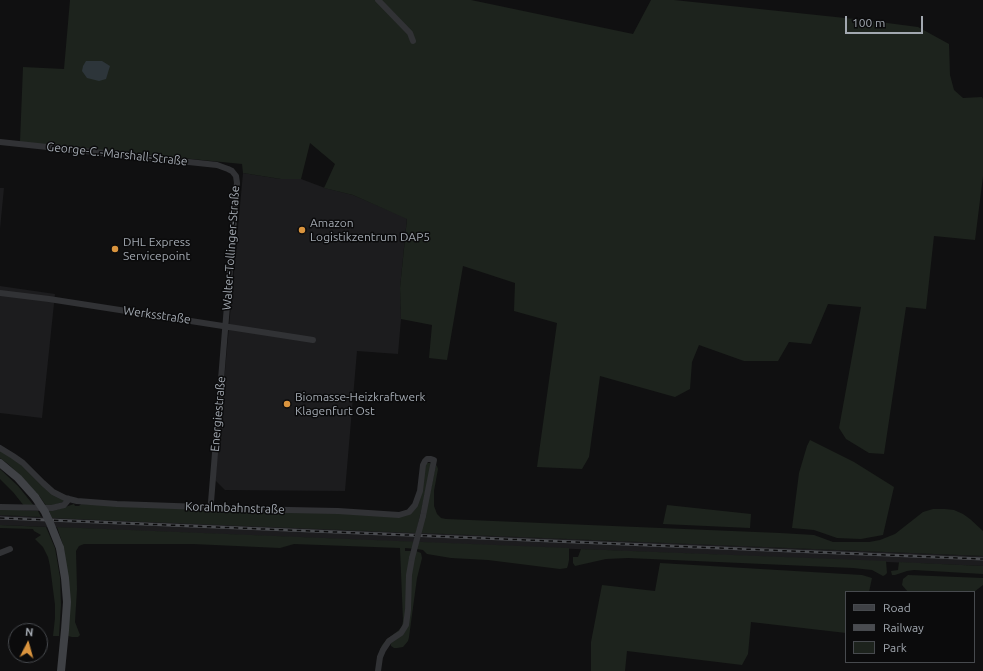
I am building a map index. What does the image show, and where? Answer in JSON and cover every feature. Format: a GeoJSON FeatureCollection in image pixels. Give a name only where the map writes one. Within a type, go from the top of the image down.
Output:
{"type":"FeatureCollection","features":[{"type":"Feature","properties":{"kind":"main road"},"geometry":{"type":"LineString","coordinates":[[0,463],[18,478],[35,496],[48,517],[60,548],[66,578],[67,602],[61,671]]}},
{"type":"Feature","properties":{"kind":"street"},"geometry":{"type":"LineString","coordinates":[[378,0],[410,34],[413,41]]}},
{"type":"Feature","properties":{"kind":"street","name":"George-C.-Marshall-Straße"},"geometry":{"type":"LineString","coordinates":[[0,142],[218,166],[232,171]]}},
{"type":"Feature","properties":{"kind":"street","name":"Walter-Tollinger-Straße"},"geometry":{"type":"LineString","coordinates":[[226,325],[237,183],[236,176],[232,171]]}},
{"type":"Feature","properties":{"kind":"street","name":"Werksstraße"},"geometry":{"type":"LineString","coordinates":[[0,293],[226,325],[313,340]]}},
{"type":"Feature","properties":{"kind":"street","name":"Energiestraße"},"geometry":{"type":"LineString","coordinates":[[211,502],[226,325]]}},
{"type":"Feature","properties":{"kind":"street"},"geometry":{"type":"LineString","coordinates":[[0,448],[26,466],[53,492],[69,499],[64,505],[52,508],[0,508]]}},
{"type":"Feature","properties":{"kind":"street","name":"Koralmbahnstraße"},"geometry":{"type":"LineString","coordinates":[[69,499],[82,502],[117,504],[288,510],[338,510],[399,515],[409,512],[413,508],[419,495],[423,464],[425,461],[434,460],[409,575],[406,625],[403,631],[389,642],[383,650],[380,657],[378,671]]}},
{"type":"Feature","properties":{"kind":"street"},"geometry":{"type":"LineString","coordinates":[[0,553],[10,549]]}},
{"type":"Feature","properties":{"kind":"shaded area"},"geometry":{"type":"Polygon","coordinates":[[[86,61],[102,61],[110,66],[106,79],[99,81],[87,78],[82,71],[86,61]]]}},
{"type":"Feature","properties":{"kind":"shaded area"},"geometry":{"type":"Polygon","coordinates":[[[243,173],[281,179],[301,179],[325,188],[353,195],[407,218],[400,288],[401,319],[398,354],[357,351],[345,491],[225,490],[215,480],[243,173]]]}},
{"type":"Feature","properties":{"kind":"shaded area"},"geometry":{"type":"Polygon","coordinates":[[[0,188],[4,188],[0,229],[0,188]]]}},
{"type":"Feature","properties":{"kind":"shaded area"},"geometry":{"type":"Polygon","coordinates":[[[0,286],[55,294],[42,418],[0,413],[0,286]]]}},
{"type":"Feature","properties":{"kind":"shaded area"},"geometry":{"type":"Polygon","coordinates":[[[0,515],[983,556],[983,566],[0,525],[0,515]]]}},
{"type":"Feature","properties":{"kind":"green space"},"geometry":{"type":"Polygon","coordinates":[[[70,0],[471,0],[633,34],[651,0],[674,0],[918,27],[949,44],[950,75],[954,90],[963,98],[982,97],[983,99],[983,176],[975,240],[934,236],[926,309],[906,307],[884,454],[869,453],[846,439],[839,428],[861,307],[828,304],[811,344],[789,342],[778,361],[744,361],[699,345],[692,362],[690,389],[675,397],[600,376],[589,457],[582,469],[537,467],[557,323],[514,311],[515,283],[463,266],[447,360],[429,358],[432,325],[401,319],[400,288],[407,219],[353,195],[324,188],[335,164],[310,143],[301,179],[281,179],[243,173],[242,164],[20,142],[23,67],[64,69],[70,0]]]}},
{"type":"Feature","properties":{"kind":"green space"},"geometry":{"type":"Polygon","coordinates":[[[810,440],[854,462],[894,487],[883,535],[861,539],[837,538],[814,530],[792,528],[799,473],[810,440]]]}},
{"type":"Feature","properties":{"kind":"green space"},"geometry":{"type":"Polygon","coordinates":[[[0,450],[8,454],[64,500],[63,502],[47,507],[23,478],[0,458],[0,450]]]}},
{"type":"Feature","properties":{"kind":"green space"},"geometry":{"type":"Polygon","coordinates":[[[426,463],[430,463],[431,467],[416,533],[52,518],[49,511],[74,504],[75,506],[79,506],[81,504],[411,513],[426,463]]]}},
{"type":"Feature","properties":{"kind":"green space"},"geometry":{"type":"Polygon","coordinates":[[[436,465],[438,469],[434,491],[434,506],[437,514],[441,518],[446,519],[780,533],[814,535],[833,542],[869,542],[880,540],[895,534],[923,512],[933,509],[945,509],[954,510],[963,514],[983,531],[983,556],[421,533],[436,465]]]}},
{"type":"Feature","properties":{"kind":"green space"},"geometry":{"type":"Polygon","coordinates":[[[0,469],[18,486],[35,507],[25,507],[0,479],[0,469]]]}},
{"type":"Feature","properties":{"kind":"green space"},"geometry":{"type":"Polygon","coordinates":[[[667,505],[751,514],[750,528],[663,524],[667,505]]]}},
{"type":"Feature","properties":{"kind":"green space"},"geometry":{"type":"Polygon","coordinates":[[[0,509],[38,511],[41,517],[0,515],[0,509]]]}},
{"type":"Feature","properties":{"kind":"green space"},"geometry":{"type":"Polygon","coordinates":[[[0,525],[46,527],[55,548],[60,577],[61,605],[59,636],[53,636],[55,605],[48,557],[43,547],[35,539],[41,535],[33,529],[0,528],[0,525]]]}},
{"type":"Feature","properties":{"kind":"green space"},"geometry":{"type":"Polygon","coordinates":[[[57,527],[569,548],[569,560],[567,568],[560,569],[488,560],[451,558],[427,554],[423,550],[405,548],[405,551],[411,551],[404,625],[378,655],[382,645],[402,626],[400,548],[294,544],[280,548],[193,544],[84,544],[79,546],[76,551],[77,589],[75,622],[80,635],[78,637],[72,637],[68,636],[64,548],[57,527]]]}},
{"type":"Feature","properties":{"kind":"green space"},"geometry":{"type":"Polygon","coordinates":[[[581,549],[886,561],[887,573],[883,576],[872,570],[853,568],[628,558],[606,559],[575,566],[573,563],[573,557],[578,557],[581,549]]]}},
{"type":"Feature","properties":{"kind":"green space"},"geometry":{"type":"Polygon","coordinates":[[[416,551],[421,553],[422,558],[417,578],[409,637],[408,641],[403,647],[394,648],[391,646],[391,642],[403,633],[410,578],[416,551]]]}},
{"type":"Feature","properties":{"kind":"green space"},"geometry":{"type":"Polygon","coordinates":[[[899,562],[983,566],[983,574],[914,570],[892,575],[891,571],[898,570],[899,562]]]}},
{"type":"Feature","properties":{"kind":"green space"},"geometry":{"type":"Polygon","coordinates":[[[660,563],[862,575],[872,578],[869,591],[845,591],[845,633],[751,622],[748,654],[742,665],[627,651],[625,671],[591,671],[591,642],[602,585],[655,591],[660,563]]]}},
{"type":"Feature","properties":{"kind":"green space"},"geometry":{"type":"Polygon","coordinates":[[[908,575],[983,578],[983,585],[975,591],[907,591],[902,585],[903,579],[908,575]]]}},
{"type":"Feature","properties":{"kind":"railway"},"geometry":{"type":"LineString","coordinates":[[0,518],[983,559]]}},
{"type":"Feature","properties":{"kind":"place","name":"Amazon Logistikzentrum DAP5"},"geometry":{"type":"Point","coordinates":[302,230]}},
{"type":"Feature","properties":{"kind":"place","name":"DHL Express Servicepoint"},"geometry":{"type":"Point","coordinates":[115,249]}},
{"type":"Feature","properties":{"kind":"place","name":"Biomasse-Heizkraftwerk Klagenfurt Ost"},"geometry":{"type":"Point","coordinates":[287,404]}}]}
